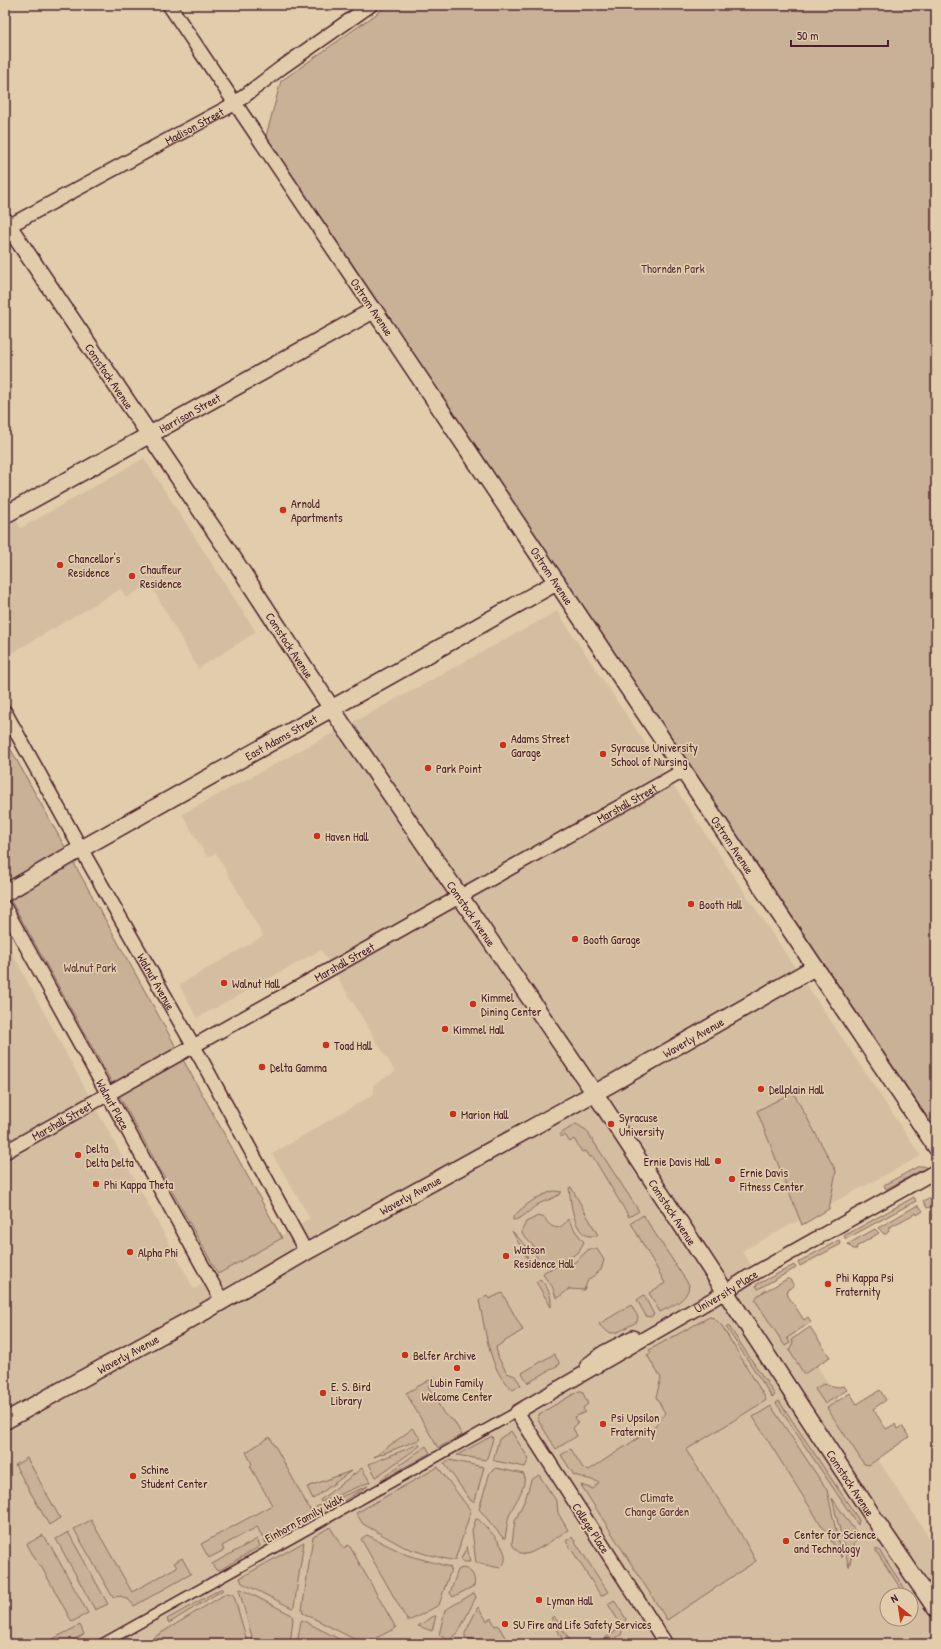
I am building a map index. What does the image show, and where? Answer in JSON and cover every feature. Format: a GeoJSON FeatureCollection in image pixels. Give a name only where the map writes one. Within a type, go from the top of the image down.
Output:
{"type":"FeatureCollection","features":[{"type":"Feature","properties":{"kind":"street","name":"Ostrom Avenue"},"geometry":{"type":"LineString","coordinates":[[169,5],[234,104],[936,1147]]}},
{"type":"Feature","properties":{"kind":"street","name":"Madison Street"},"geometry":{"type":"LineString","coordinates":[[6,225],[234,104],[281,68],[371,5]]}},
{"type":"Feature","properties":{"kind":"street","name":"Comstock Avenue"},"geometry":{"type":"LineString","coordinates":[[6,225],[150,434],[332,709],[594,1093],[876,1521],[936,1609]]}},
{"type":"Feature","properties":{"kind":"street","name":"Harrison Street"},"geometry":{"type":"LineString","coordinates":[[5,514],[374,310]]}},
{"type":"Feature","properties":{"kind":"street","name":"East Adams Street"},"geometry":{"type":"LineString","coordinates":[[5,893],[557,582]]}},
{"type":"Feature","properties":{"kind":"street","name":"Walnut Avenue"},"geometry":{"type":"LineString","coordinates":[[5,712],[193,1046],[306,1252]]}},
{"type":"Feature","properties":{"kind":"street","name":"Marshall Street"},"geometry":{"type":"LineString","coordinates":[[5,1152],[683,771]]}},
{"type":"Feature","properties":{"kind":"street","name":"Walnut Place"},"geometry":{"type":"LineString","coordinates":[[5,908],[222,1301]]}},
{"type":"Feature","properties":{"kind":"street","name":"Waverly Avenue"},"geometry":{"type":"LineString","coordinates":[[5,1421],[222,1301],[306,1252],[594,1093],[815,967]]}},
{"type":"Feature","properties":{"kind":"street","name":"University Place"},"geometry":{"type":"LineString","coordinates":[[517,1412],[936,1171]]}},
{"type":"Feature","properties":{"kind":"street","name":"Einhorn Family Walk"},"geometry":{"type":"LineString","coordinates":[[102,1644],[517,1412]]}},
{"type":"Feature","properties":{"kind":"street","name":"College Place"},"geometry":{"type":"LineString","coordinates":[[517,1412],[666,1644]]}},
{"type":"Feature","properties":{"kind":"shaded area"},"geometry":{"type":"Polygon","coordinates":[[[144,458],[256,632],[198,669],[150,584],[126,598],[121,589],[5,657],[5,503],[21,528],[144,458]]]}},
{"type":"Feature","properties":{"kind":"shaded area","name":"Syracuse University"},"geometry":{"type":"Polygon","coordinates":[[[557,611],[921,1156],[742,1251],[936,1548],[936,1644],[5,1644],[5,940],[194,1289],[310,1218],[272,1154],[374,1094],[373,1085],[395,1072],[321,950],[197,1018],[179,985],[263,936],[216,853],[207,857],[182,814],[557,611]]]}},
{"type":"Feature","properties":{"kind":"green space","name":"Thornden Park"},"geometry":{"type":"Polygon","coordinates":[[[389,5],[936,5],[936,1130],[266,136],[281,81],[389,5]]]}},
{"type":"Feature","properties":{"kind":"green space","name":"Walnut Park"},"geometry":{"type":"Polygon","coordinates":[[[5,739],[282,1238],[218,1274],[5,890],[5,739]]]}},
{"type":"Feature","properties":{"kind":"green space"},"geometry":{"type":"Polygon","coordinates":[[[793,1092],[836,1171],[829,1209],[802,1225],[757,1111],[793,1092]]]}},
{"type":"Feature","properties":{"kind":"green space"},"geometry":{"type":"Polygon","coordinates":[[[576,1124],[586,1130],[639,1211],[629,1217],[593,1157],[590,1157],[586,1151],[582,1152],[574,1139],[570,1142],[565,1135],[561,1137],[560,1134],[576,1124]]]}},
{"type":"Feature","properties":{"kind":"green space"},"geometry":{"type":"Polygon","coordinates":[[[919,1166],[924,1166],[926,1168],[886,1189],[884,1185],[919,1166]]]}},
{"type":"Feature","properties":{"kind":"green space"},"geometry":{"type":"Polygon","coordinates":[[[571,1187],[598,1235],[590,1236],[584,1234],[579,1228],[575,1220],[571,1203],[569,1188],[571,1187]]]}},
{"type":"Feature","properties":{"kind":"green space"},"geometry":{"type":"Polygon","coordinates":[[[554,1191],[562,1192],[537,1205],[520,1218],[513,1220],[513,1217],[527,1204],[542,1195],[554,1191]]]}},
{"type":"Feature","properties":{"kind":"green space"},"geometry":{"type":"Polygon","coordinates":[[[936,1194],[936,1202],[933,1203],[934,1206],[927,1208],[923,1201],[936,1194]]]}},
{"type":"Feature","properties":{"kind":"green space"},"geometry":{"type":"Polygon","coordinates":[[[914,1197],[916,1201],[846,1239],[844,1236],[914,1197]]]}},
{"type":"Feature","properties":{"kind":"green space"},"geometry":{"type":"Polygon","coordinates":[[[916,1206],[919,1206],[923,1211],[917,1215],[916,1213],[888,1228],[889,1231],[886,1234],[878,1228],[916,1206]]]}},
{"type":"Feature","properties":{"kind":"green space"},"geometry":{"type":"Polygon","coordinates":[[[643,1215],[689,1285],[683,1299],[660,1312],[649,1293],[665,1283],[631,1223],[643,1215]]]}},
{"type":"Feature","properties":{"kind":"green space"},"geometry":{"type":"Polygon","coordinates":[[[538,1216],[545,1218],[553,1227],[561,1226],[568,1219],[584,1242],[579,1251],[570,1258],[538,1266],[534,1247],[522,1234],[522,1230],[526,1222],[538,1216]]]}},
{"type":"Feature","properties":{"kind":"green space"},"geometry":{"type":"Polygon","coordinates":[[[875,1229],[879,1233],[856,1247],[857,1249],[853,1249],[848,1244],[875,1229]]]}},
{"type":"Feature","properties":{"kind":"green space"},"geometry":{"type":"Polygon","coordinates":[[[512,1231],[526,1246],[526,1253],[533,1262],[532,1267],[512,1231]]]}},
{"type":"Feature","properties":{"kind":"green space"},"geometry":{"type":"Polygon","coordinates":[[[839,1240],[841,1244],[800,1266],[798,1262],[839,1240]]]}},
{"type":"Feature","properties":{"kind":"green space"},"geometry":{"type":"Polygon","coordinates":[[[589,1249],[597,1249],[604,1260],[601,1270],[588,1280],[584,1290],[569,1289],[558,1298],[556,1297],[552,1286],[543,1275],[544,1272],[552,1268],[575,1262],[589,1249]]]}},
{"type":"Feature","properties":{"kind":"green space"},"geometry":{"type":"Polygon","coordinates":[[[794,1265],[796,1268],[758,1289],[756,1285],[794,1265]]]}},
{"type":"Feature","properties":{"kind":"green space"},"geometry":{"type":"Polygon","coordinates":[[[789,1278],[794,1286],[787,1290],[788,1296],[804,1320],[808,1317],[811,1322],[787,1338],[790,1343],[785,1346],[755,1300],[758,1295],[789,1278]]]}},
{"type":"Feature","properties":{"kind":"green space"},"geometry":{"type":"Polygon","coordinates":[[[540,1279],[549,1292],[551,1307],[536,1282],[540,1279]]]}},
{"type":"Feature","properties":{"kind":"green space"},"geometry":{"type":"Polygon","coordinates":[[[502,1293],[523,1330],[496,1347],[498,1357],[507,1373],[515,1376],[521,1385],[513,1390],[498,1373],[493,1361],[486,1336],[479,1300],[487,1296],[489,1299],[502,1293]]]}},
{"type":"Feature","properties":{"kind":"green space"},"geometry":{"type":"Polygon","coordinates":[[[644,1295],[654,1315],[650,1317],[646,1316],[637,1300],[644,1295]]]}},
{"type":"Feature","properties":{"kind":"green space"},"geometry":{"type":"Polygon","coordinates":[[[631,1305],[638,1317],[637,1322],[621,1331],[612,1333],[608,1332],[599,1324],[631,1305]]]}},
{"type":"Feature","properties":{"kind":"green space","name":"Climate Change Garden"},"geometry":{"type":"Polygon","coordinates":[[[709,1317],[714,1318],[722,1326],[766,1399],[686,1450],[738,1529],[756,1561],[667,1620],[581,1485],[593,1489],[599,1482],[574,1475],[561,1455],[571,1449],[583,1468],[589,1470],[655,1427],[665,1413],[656,1397],[661,1378],[647,1355],[651,1353],[649,1350],[709,1317]]]}},
{"type":"Feature","properties":{"kind":"green space"},"geometry":{"type":"Polygon","coordinates":[[[728,1325],[775,1395],[772,1397],[726,1327],[728,1325]]]}},
{"type":"Feature","properties":{"kind":"green space"},"geometry":{"type":"Polygon","coordinates":[[[810,1327],[830,1357],[804,1374],[789,1350],[793,1343],[791,1340],[810,1327]]]}},
{"type":"Feature","properties":{"kind":"green space"},"geometry":{"type":"Polygon","coordinates":[[[554,1354],[560,1364],[528,1383],[522,1373],[554,1354]]]}},
{"type":"Feature","properties":{"kind":"green space"},"geometry":{"type":"Polygon","coordinates":[[[435,1377],[437,1381],[428,1386],[444,1414],[454,1421],[462,1435],[438,1448],[406,1393],[435,1377]]]}},
{"type":"Feature","properties":{"kind":"green space"},"geometry":{"type":"Polygon","coordinates":[[[823,1384],[838,1387],[844,1386],[847,1390],[825,1404],[815,1389],[823,1384]]]}},
{"type":"Feature","properties":{"kind":"green space"},"geometry":{"type":"Polygon","coordinates":[[[880,1390],[886,1400],[873,1409],[886,1429],[895,1424],[897,1429],[902,1426],[909,1437],[869,1465],[864,1464],[827,1408],[850,1393],[857,1404],[880,1390]]]}},
{"type":"Feature","properties":{"kind":"green space"},"geometry":{"type":"Polygon","coordinates":[[[579,1391],[582,1391],[588,1404],[583,1408],[585,1412],[575,1417],[578,1423],[573,1428],[577,1436],[556,1449],[538,1420],[539,1414],[579,1391]]]}},
{"type":"Feature","properties":{"kind":"green space"},"geometry":{"type":"Polygon","coordinates":[[[779,1401],[859,1520],[858,1525],[776,1403],[779,1401]]]}},
{"type":"Feature","properties":{"kind":"green space"},"geometry":{"type":"Polygon","coordinates":[[[771,1406],[827,1490],[842,1558],[753,1417],[771,1406]]]}},
{"type":"Feature","properties":{"kind":"green space"},"geometry":{"type":"Polygon","coordinates":[[[412,1428],[421,1439],[374,1457],[408,1432],[412,1428]]]}},
{"type":"Feature","properties":{"kind":"green space"},"geometry":{"type":"Polygon","coordinates":[[[511,1431],[529,1459],[525,1467],[493,1460],[499,1439],[511,1431]]]}},
{"type":"Feature","properties":{"kind":"green space"},"geometry":{"type":"Polygon","coordinates":[[[492,1436],[493,1439],[485,1460],[457,1455],[492,1436]]]}},
{"type":"Feature","properties":{"kind":"green space"},"geometry":{"type":"Polygon","coordinates":[[[270,1437],[314,1517],[266,1543],[257,1527],[222,1546],[224,1550],[209,1558],[201,1544],[272,1505],[250,1466],[252,1464],[246,1452],[270,1437]]]}},
{"type":"Feature","properties":{"kind":"green space"},"geometry":{"type":"Polygon","coordinates":[[[419,1444],[420,1446],[376,1477],[369,1464],[419,1444]]]}},
{"type":"Feature","properties":{"kind":"green space"},"geometry":{"type":"Polygon","coordinates":[[[426,1446],[430,1453],[382,1480],[381,1479],[426,1446]]]}},
{"type":"Feature","properties":{"kind":"green space"},"geometry":{"type":"Polygon","coordinates":[[[27,1458],[60,1518],[49,1525],[15,1465],[27,1458]]]}},
{"type":"Feature","properties":{"kind":"green space"},"geometry":{"type":"Polygon","coordinates":[[[449,1460],[484,1467],[475,1501],[471,1501],[444,1463],[449,1460]]]}},
{"type":"Feature","properties":{"kind":"green space"},"geometry":{"type":"Polygon","coordinates":[[[438,1467],[471,1511],[455,1560],[425,1554],[404,1547],[363,1524],[356,1513],[438,1467]]]}},
{"type":"Feature","properties":{"kind":"green space"},"geometry":{"type":"Polygon","coordinates":[[[362,1468],[370,1482],[321,1502],[320,1500],[362,1468]]]}},
{"type":"Feature","properties":{"kind":"green space"},"geometry":{"type":"Polygon","coordinates":[[[496,1468],[524,1474],[524,1484],[509,1516],[505,1538],[503,1538],[479,1509],[490,1472],[496,1468]]]}},
{"type":"Feature","properties":{"kind":"green space"},"geometry":{"type":"Polygon","coordinates":[[[351,1471],[313,1499],[307,1487],[351,1471]]]}},
{"type":"Feature","properties":{"kind":"green space"},"geometry":{"type":"Polygon","coordinates":[[[539,1475],[557,1502],[558,1513],[568,1530],[535,1551],[523,1554],[517,1551],[512,1543],[515,1521],[526,1497],[531,1480],[539,1475]]]}},
{"type":"Feature","properties":{"kind":"green space"},"geometry":{"type":"Polygon","coordinates":[[[368,1486],[321,1515],[316,1507],[368,1486]]]}},
{"type":"Feature","properties":{"kind":"green space"},"geometry":{"type":"Polygon","coordinates":[[[832,1498],[857,1534],[849,1567],[832,1498]]]}},
{"type":"Feature","properties":{"kind":"green space"},"geometry":{"type":"Polygon","coordinates":[[[476,1519],[478,1519],[494,1535],[503,1549],[505,1556],[504,1563],[500,1568],[476,1563],[472,1530],[476,1519]]]}},
{"type":"Feature","properties":{"kind":"green space"},"geometry":{"type":"Polygon","coordinates":[[[91,1520],[132,1592],[177,1567],[174,1563],[182,1558],[191,1574],[134,1606],[129,1600],[121,1596],[112,1596],[74,1529],[91,1520]]]}},
{"type":"Feature","properties":{"kind":"green space"},"geometry":{"type":"Polygon","coordinates":[[[330,1527],[343,1548],[349,1545],[396,1628],[372,1640],[354,1639],[303,1613],[302,1610],[313,1537],[330,1527]]]}},
{"type":"Feature","properties":{"kind":"green space"},"geometry":{"type":"Polygon","coordinates":[[[68,1532],[108,1604],[95,1610],[56,1539],[68,1532]]]}},
{"type":"Feature","properties":{"kind":"green space"},"geometry":{"type":"Polygon","coordinates":[[[43,1535],[88,1613],[72,1622],[27,1544],[43,1535]]]}},
{"type":"Feature","properties":{"kind":"green space"},"geometry":{"type":"Polygon","coordinates":[[[367,1535],[407,1555],[450,1567],[451,1569],[439,1605],[411,1620],[407,1620],[361,1539],[367,1535]]]}},
{"type":"Feature","properties":{"kind":"green space"},"geometry":{"type":"Polygon","coordinates":[[[572,1537],[608,1592],[601,1596],[566,1541],[572,1537]]]}},
{"type":"Feature","properties":{"kind":"green space"},"geometry":{"type":"Polygon","coordinates":[[[257,1539],[260,1546],[220,1570],[216,1570],[212,1564],[257,1539]]]}},
{"type":"Feature","properties":{"kind":"green space"},"geometry":{"type":"Polygon","coordinates":[[[304,1542],[294,1607],[292,1608],[242,1583],[240,1578],[304,1542]]]}},
{"type":"Feature","properties":{"kind":"green space"},"geometry":{"type":"Polygon","coordinates":[[[467,1546],[470,1562],[462,1562],[461,1559],[467,1546]]]}},
{"type":"Feature","properties":{"kind":"green space"},"geometry":{"type":"Polygon","coordinates":[[[876,1548],[879,1550],[904,1587],[900,1587],[876,1551],[876,1548]]]}},
{"type":"Feature","properties":{"kind":"green space"},"geometry":{"type":"Polygon","coordinates":[[[462,1568],[471,1572],[474,1577],[474,1586],[453,1597],[450,1593],[458,1570],[462,1568]]]}},
{"type":"Feature","properties":{"kind":"green space"},"geometry":{"type":"Polygon","coordinates":[[[222,1588],[223,1590],[169,1623],[167,1619],[222,1588]]]}},
{"type":"Feature","properties":{"kind":"green space"},"geometry":{"type":"Polygon","coordinates":[[[241,1589],[292,1615],[293,1620],[290,1644],[254,1644],[239,1590],[241,1589]]]}},
{"type":"Feature","properties":{"kind":"green space"},"geometry":{"type":"Polygon","coordinates":[[[227,1593],[234,1596],[248,1644],[143,1644],[227,1593]]]}},
{"type":"Feature","properties":{"kind":"green space"},"geometry":{"type":"Polygon","coordinates":[[[474,1593],[476,1597],[458,1633],[449,1640],[439,1635],[445,1610],[474,1593]]]}},
{"type":"Feature","properties":{"kind":"green space"},"geometry":{"type":"Polygon","coordinates":[[[614,1600],[626,1619],[621,1635],[605,1644],[595,1644],[615,1632],[620,1623],[608,1604],[614,1600]]]}},
{"type":"Feature","properties":{"kind":"green space"},"geometry":{"type":"Polygon","coordinates":[[[478,1607],[487,1621],[491,1618],[495,1626],[498,1625],[509,1644],[487,1644],[465,1638],[465,1633],[478,1607]]]}},
{"type":"Feature","properties":{"kind":"green space"},"geometry":{"type":"Polygon","coordinates":[[[436,1616],[432,1631],[418,1626],[436,1616]]]}},
{"type":"Feature","properties":{"kind":"green space"},"geometry":{"type":"Polygon","coordinates":[[[554,1616],[572,1644],[565,1644],[551,1618],[554,1616]]]}},
{"type":"Feature","properties":{"kind":"green space"},"geometry":{"type":"Polygon","coordinates":[[[302,1620],[345,1642],[347,1644],[297,1644],[302,1620]]]}},
{"type":"Feature","properties":{"kind":"green space"},"geometry":{"type":"Polygon","coordinates":[[[80,1625],[84,1634],[67,1644],[43,1644],[80,1625]]]}},
{"type":"Feature","properties":{"kind":"place","name":"Arnold Apartments"},"geometry":{"type":"Point","coordinates":[283,510]}},
{"type":"Feature","properties":{"kind":"place","name":"Chancellor's Residence"},"geometry":{"type":"Point","coordinates":[60,565]}},
{"type":"Feature","properties":{"kind":"place","name":"Chauffeur Residence"},"geometry":{"type":"Point","coordinates":[132,576]}},
{"type":"Feature","properties":{"kind":"place","name":"Adams Street Garage"},"geometry":{"type":"Point","coordinates":[503,745]}},
{"type":"Feature","properties":{"kind":"place","name":"Syracuse University School of Nursing"},"geometry":{"type":"Point","coordinates":[603,754]}},
{"type":"Feature","properties":{"kind":"place","name":"Park Point"},"geometry":{"type":"Point","coordinates":[428,768]}},
{"type":"Feature","properties":{"kind":"place","name":"Haven Hall"},"geometry":{"type":"Point","coordinates":[317,836]}},
{"type":"Feature","properties":{"kind":"place","name":"Booth Hall"},"geometry":{"type":"Point","coordinates":[691,904]}},
{"type":"Feature","properties":{"kind":"place","name":"Booth Garage"},"geometry":{"type":"Point","coordinates":[575,939]}},
{"type":"Feature","properties":{"kind":"place","name":"Walnut Hall"},"geometry":{"type":"Point","coordinates":[224,983]}},
{"type":"Feature","properties":{"kind":"place","name":"Kimmel Dining Center"},"geometry":{"type":"Point","coordinates":[473,1004]}},
{"type":"Feature","properties":{"kind":"place","name":"Kimmel Hall"},"geometry":{"type":"Point","coordinates":[445,1029]}},
{"type":"Feature","properties":{"kind":"place","name":"Toad Hall"},"geometry":{"type":"Point","coordinates":[326,1045]}},
{"type":"Feature","properties":{"kind":"place","name":"Delta Gamma"},"geometry":{"type":"Point","coordinates":[262,1067]}},
{"type":"Feature","properties":{"kind":"place","name":"Dellplain Hall"},"geometry":{"type":"Point","coordinates":[761,1089]}},
{"type":"Feature","properties":{"kind":"place","name":"Marion Hall"},"geometry":{"type":"Point","coordinates":[453,1114]}},
{"type":"Feature","properties":{"kind":"place","name":"Syracuse University"},"geometry":{"type":"Point","coordinates":[611,1124]}},
{"type":"Feature","properties":{"kind":"place","name":"Delta Delta Delta"},"geometry":{"type":"Point","coordinates":[78,1155]}},
{"type":"Feature","properties":{"kind":"place","name":"Ernie Davis Hall"},"geometry":{"type":"Point","coordinates":[718,1161]}},
{"type":"Feature","properties":{"kind":"place","name":"Ernie Davis Fitness Center"},"geometry":{"type":"Point","coordinates":[732,1179]}},
{"type":"Feature","properties":{"kind":"place","name":"Phi Kappa Theta"},"geometry":{"type":"Point","coordinates":[96,1184]}},
{"type":"Feature","properties":{"kind":"place","name":"Alpha Phi"},"geometry":{"type":"Point","coordinates":[130,1252]}},
{"type":"Feature","properties":{"kind":"place","name":"Watson Residence Hall"},"geometry":{"type":"Point","coordinates":[506,1256]}},
{"type":"Feature","properties":{"kind":"place","name":"Phi Kappa Psi Fraternity"},"geometry":{"type":"Point","coordinates":[828,1284]}},
{"type":"Feature","properties":{"kind":"place","name":"Belfer Archive"},"geometry":{"type":"Point","coordinates":[405,1355]}},
{"type":"Feature","properties":{"kind":"place","name":"Lubin Family Welcome Center"},"geometry":{"type":"Point","coordinates":[457,1368]}},
{"type":"Feature","properties":{"kind":"place","name":"E. S. Bird Library"},"geometry":{"type":"Point","coordinates":[323,1393]}},
{"type":"Feature","properties":{"kind":"place","name":"Psi Upsilon Fraternity"},"geometry":{"type":"Point","coordinates":[603,1424]}},
{"type":"Feature","properties":{"kind":"place","name":"Schine Student Center"},"geometry":{"type":"Point","coordinates":[133,1476]}},
{"type":"Feature","properties":{"kind":"place","name":"Center for Science and Technology"},"geometry":{"type":"Point","coordinates":[786,1541]}},
{"type":"Feature","properties":{"kind":"place","name":"Lyman Hall"},"geometry":{"type":"Point","coordinates":[539,1600]}},
{"type":"Feature","properties":{"kind":"place","name":"SU Fire and Life Safety Services"},"geometry":{"type":"Point","coordinates":[505,1624]}}]}
